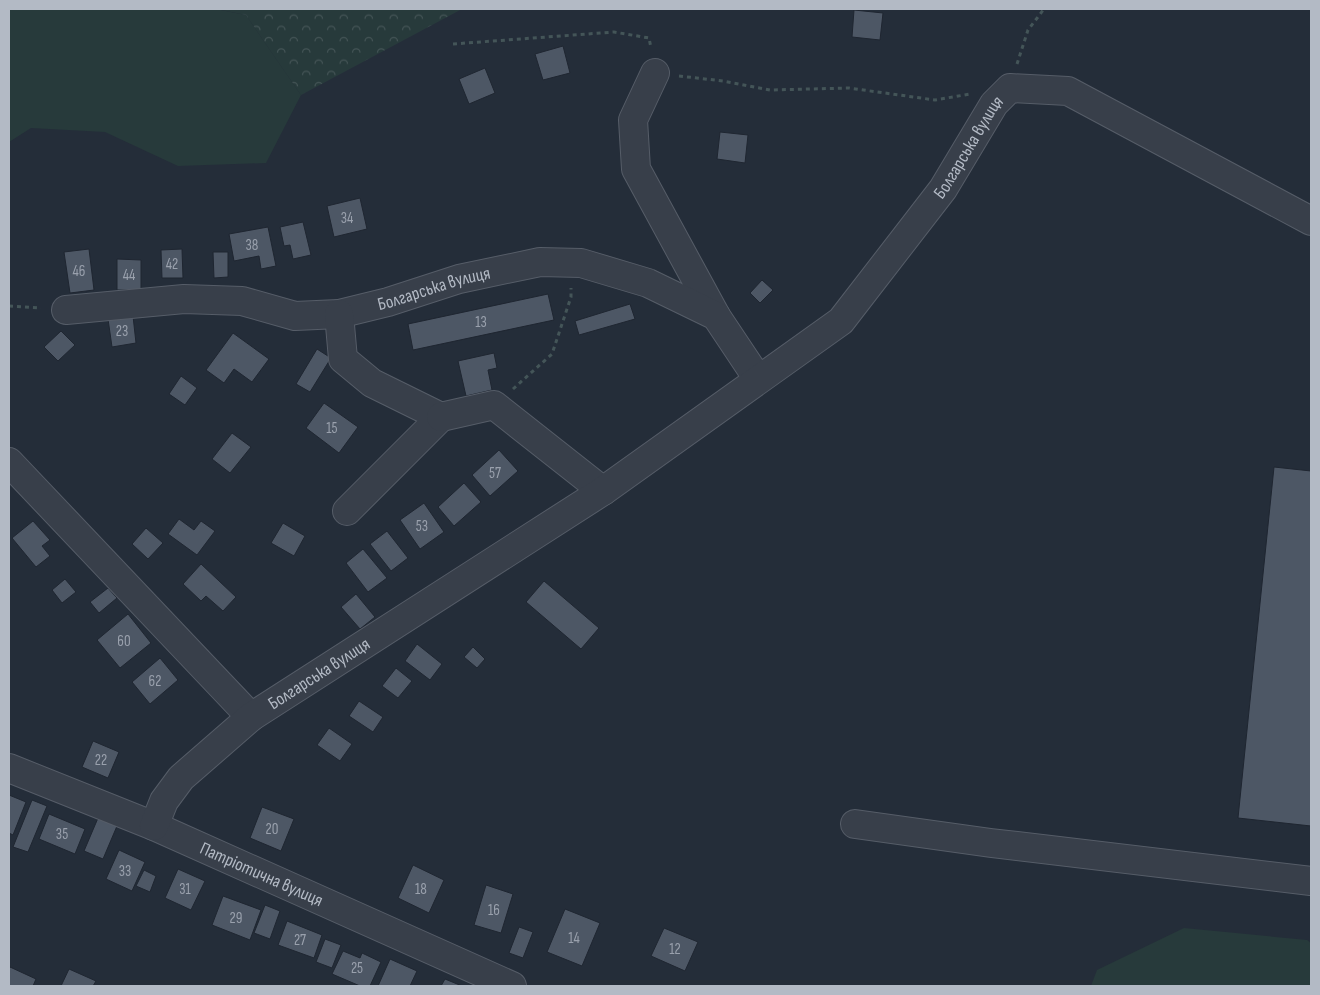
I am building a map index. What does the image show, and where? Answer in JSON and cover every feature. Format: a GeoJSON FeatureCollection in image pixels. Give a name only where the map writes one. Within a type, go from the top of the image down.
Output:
{"type":"FeatureCollection","features":[{"type":"Feature","properties":{"kind":"street"},"geometry":{"type":"LineString","coordinates":[[656,73],[633,120],[636,169],[716,316],[758,379]]}},
{"type":"Feature","properties":{"kind":"street","name":"Болгарська вулиця"},"geometry":{"type":"LineString","coordinates":[[154,826],[164,801],[181,778],[251,717],[603,491],[841,321],[943,189],[994,104],[1010,88],[1068,92],[1311,221]]}},
{"type":"Feature","properties":{"kind":"street","name":"Болгарська вулиця"},"geometry":{"type":"LineString","coordinates":[[66,310],[184,299],[242,301],[295,316],[339,314],[388,302],[459,279],[540,262],[581,262],[648,283],[716,316]]}},
{"type":"Feature","properties":{"kind":"street"},"geometry":{"type":"LineString","coordinates":[[339,314],[343,359],[372,383],[441,416]]}},
{"type":"Feature","properties":{"kind":"street"},"geometry":{"type":"LineString","coordinates":[[347,511],[441,416],[494,405],[603,491]]}},
{"type":"Feature","properties":{"kind":"street","name":"Болгарська вулиця"},"geometry":{"type":"LineString","coordinates":[[9,462],[251,717]]}},
{"type":"Feature","properties":{"kind":"street","name":"Патріотична вулиця"},"geometry":{"type":"LineString","coordinates":[[9,768],[154,826],[512,986]]}},
{"type":"Feature","properties":{"kind":"street"},"geometry":{"type":"LineString","coordinates":[[855,824],[1000,844],[1311,881]]}},
{"type":"Feature","properties":{"kind":"path"},"geometry":{"type":"LineString","coordinates":[[1010,88],[1028,30],[1044,9]]}},
{"type":"Feature","properties":{"kind":"path"},"geometry":{"type":"LineString","coordinates":[[453,44],[614,32],[649,38],[656,73],[723,81],[770,90],[849,88],[935,100],[973,94]]}},
{"type":"Feature","properties":{"kind":"path"},"geometry":{"type":"LineString","coordinates":[[494,405],[552,354],[571,297],[570,262]]}},
{"type":"Feature","properties":{"kind":"path"},"geometry":{"type":"LineString","coordinates":[[9,306],[66,310]]}},
{"type":"Feature","properties":{"kind":"green space"},"geometry":{"type":"Polygon","coordinates":[[[9,9],[216,9],[246,15],[301,95],[266,163],[178,166],[105,132],[31,128],[9,142],[9,9]]]}},
{"type":"Feature","properties":{"kind":"green space"},"geometry":{"type":"Polygon","coordinates":[[[217,9],[462,9],[301,95],[246,15],[217,9]]]}},
{"type":"Feature","properties":{"kind":"green space"},"geometry":{"type":"Polygon","coordinates":[[[1184,928],[1307,940],[1311,943],[1311,986],[1091,986],[1097,970],[1184,928]]]}},
{"type":"Feature","properties":{"kind":"building"},"geometry":{"type":"Polygon","coordinates":[[[854,10],[883,13],[880,40],[852,37],[854,10]]]}},
{"type":"Feature","properties":{"kind":"building"},"geometry":{"type":"Polygon","coordinates":[[[563,46],[570,73],[543,80],[535,54],[563,46]]]}},
{"type":"Feature","properties":{"kind":"building"},"geometry":{"type":"Polygon","coordinates":[[[485,68],[495,93],[469,104],[459,79],[485,68]]]}},
{"type":"Feature","properties":{"kind":"building"},"geometry":{"type":"Polygon","coordinates":[[[720,132],[748,135],[745,163],[717,159],[720,132]]]}},
{"type":"Feature","properties":{"kind":"building"},"geometry":{"type":"Polygon","coordinates":[[[360,198],[367,229],[334,237],[327,206],[360,198]]]}},
{"type":"Feature","properties":{"kind":"building"},"geometry":{"type":"Polygon","coordinates":[[[303,222],[311,255],[293,259],[290,245],[284,246],[280,227],[303,222]]]}},
{"type":"Feature","properties":{"kind":"building"},"geometry":{"type":"Polygon","coordinates":[[[268,227],[276,266],[261,269],[259,256],[234,261],[229,234],[268,227]]]}},
{"type":"Feature","properties":{"kind":"building"},"geometry":{"type":"Polygon","coordinates":[[[89,249],[94,290],[70,293],[64,252],[89,249]]]}},
{"type":"Feature","properties":{"kind":"building"},"geometry":{"type":"Polygon","coordinates":[[[182,249],[183,278],[162,278],[161,250],[182,249]]]}},
{"type":"Feature","properties":{"kind":"building"},"geometry":{"type":"Polygon","coordinates":[[[213,252],[228,252],[228,277],[214,278],[213,252]]]}},
{"type":"Feature","properties":{"kind":"building"},"geometry":{"type":"Polygon","coordinates":[[[117,259],[141,260],[141,290],[117,290],[117,259]]]}},
{"type":"Feature","properties":{"kind":"building"},"geometry":{"type":"Polygon","coordinates":[[[762,280],[773,290],[760,303],[750,293],[762,280]]]}},
{"type":"Feature","properties":{"kind":"building"},"geometry":{"type":"Polygon","coordinates":[[[548,294],[554,320],[413,350],[408,324],[548,294]]]}},
{"type":"Feature","properties":{"kind":"building"},"geometry":{"type":"Polygon","coordinates":[[[630,304],[635,319],[579,335],[575,321],[630,304]]]}},
{"type":"Feature","properties":{"kind":"building"},"geometry":{"type":"Polygon","coordinates":[[[133,316],[136,343],[112,347],[108,319],[133,316]]]}},
{"type":"Feature","properties":{"kind":"building"},"geometry":{"type":"Polygon","coordinates":[[[61,331],[75,345],[58,361],[44,347],[61,331]]]}},
{"type":"Feature","properties":{"kind":"building"},"geometry":{"type":"Polygon","coordinates":[[[233,333],[269,359],[252,382],[234,369],[224,383],[206,370],[233,333]]]}},
{"type":"Feature","properties":{"kind":"building"},"geometry":{"type":"Polygon","coordinates":[[[317,349],[331,358],[310,392],[296,384],[317,349]]]}},
{"type":"Feature","properties":{"kind":"building"},"geometry":{"type":"Polygon","coordinates":[[[494,353],[497,368],[488,370],[492,390],[466,396],[458,361],[494,353]]]}},
{"type":"Feature","properties":{"kind":"building"},"geometry":{"type":"Polygon","coordinates":[[[181,376],[197,388],[185,405],[169,394],[181,376]]]}},
{"type":"Feature","properties":{"kind":"building"},"geometry":{"type":"Polygon","coordinates":[[[324,403],[358,427],[339,453],[306,428],[324,403]]]}},
{"type":"Feature","properties":{"kind":"building"},"geometry":{"type":"Polygon","coordinates":[[[232,433],[251,447],[230,473],[212,459],[232,433]]]}},
{"type":"Feature","properties":{"kind":"building"},"geometry":{"type":"Polygon","coordinates":[[[499,450],[518,471],[490,496],[472,475],[499,450]]]}},
{"type":"Feature","properties":{"kind":"building"},"geometry":{"type":"Polygon","coordinates":[[[1274,467],[1311,471],[1311,826],[1238,818],[1274,467]]]}},
{"type":"Feature","properties":{"kind":"building"},"geometry":{"type":"Polygon","coordinates":[[[464,483],[481,502],[454,526],[438,507],[464,483]]]}},
{"type":"Feature","properties":{"kind":"building"},"geometry":{"type":"Polygon","coordinates":[[[424,503],[444,532],[420,549],[400,520],[424,503]]]}},
{"type":"Feature","properties":{"kind":"building"},"geometry":{"type":"Polygon","coordinates":[[[179,519],[194,530],[201,521],[215,531],[197,555],[168,534],[179,519]]]}},
{"type":"Feature","properties":{"kind":"building"},"geometry":{"type":"Polygon","coordinates":[[[33,521],[50,540],[42,546],[50,556],[36,567],[12,538],[33,521]]]}},
{"type":"Feature","properties":{"kind":"building"},"geometry":{"type":"Polygon","coordinates":[[[283,523],[305,536],[294,556],[271,543],[283,523]]]}},
{"type":"Feature","properties":{"kind":"building"},"geometry":{"type":"Polygon","coordinates":[[[146,528],[163,543],[148,559],[132,544],[146,528]]]}},
{"type":"Feature","properties":{"kind":"building"},"geometry":{"type":"Polygon","coordinates":[[[387,531],[408,558],[391,571],[370,544],[387,531]]]}},
{"type":"Feature","properties":{"kind":"building"},"geometry":{"type":"Polygon","coordinates":[[[363,549],[387,578],[368,592],[346,563],[363,549]]]}},
{"type":"Feature","properties":{"kind":"building"},"geometry":{"type":"Polygon","coordinates":[[[201,564],[236,597],[223,611],[206,596],[201,601],[183,584],[201,564]]]}},
{"type":"Feature","properties":{"kind":"building"},"geometry":{"type":"Polygon","coordinates":[[[65,579],[76,592],[62,603],[52,590],[65,579]]]}},
{"type":"Feature","properties":{"kind":"building"},"geometry":{"type":"Polygon","coordinates":[[[544,581],[599,628],[581,649],[526,602],[544,581]]]}},
{"type":"Feature","properties":{"kind":"building"},"geometry":{"type":"Polygon","coordinates":[[[108,588],[117,598],[99,613],[90,602],[108,588]]]}},
{"type":"Feature","properties":{"kind":"building"},"geometry":{"type":"Polygon","coordinates":[[[356,594],[375,617],[360,629],[341,607],[356,594]]]}},
{"type":"Feature","properties":{"kind":"building"},"geometry":{"type":"Polygon","coordinates":[[[128,614],[151,643],[120,668],[97,640],[128,614]]]}},
{"type":"Feature","properties":{"kind":"building"},"geometry":{"type":"Polygon","coordinates":[[[417,644],[442,664],[430,680],[405,661],[417,644]]]}},
{"type":"Feature","properties":{"kind":"building"},"geometry":{"type":"Polygon","coordinates":[[[473,647],[485,659],[477,668],[464,657],[473,647]]]}},
{"type":"Feature","properties":{"kind":"building"},"geometry":{"type":"Polygon","coordinates":[[[160,658],[178,680],[150,704],[132,682],[160,658]]]}},
{"type":"Feature","properties":{"kind":"building"},"geometry":{"type":"Polygon","coordinates":[[[396,668],[412,681],[398,698],[382,686],[396,668]]]}},
{"type":"Feature","properties":{"kind":"building"},"geometry":{"type":"Polygon","coordinates":[[[359,701],[383,717],[373,732],[349,716],[359,701]]]}},
{"type":"Feature","properties":{"kind":"building"},"geometry":{"type":"Polygon","coordinates":[[[329,728],[352,744],[340,761],[317,745],[329,728]]]}},
{"type":"Feature","properties":{"kind":"building"},"geometry":{"type":"Polygon","coordinates":[[[93,741],[119,752],[108,778],[82,767],[93,741]]]}},
{"type":"Feature","properties":{"kind":"building"},"geometry":{"type":"Polygon","coordinates":[[[9,795],[26,802],[13,835],[9,833],[9,795]]]}},
{"type":"Feature","properties":{"kind":"building"},"geometry":{"type":"Polygon","coordinates":[[[32,800],[47,806],[28,852],[13,847],[32,800]]]}},
{"type":"Feature","properties":{"kind":"building"},"geometry":{"type":"Polygon","coordinates":[[[262,807],[294,819],[281,851],[250,838],[262,807]]]}},
{"type":"Feature","properties":{"kind":"building"},"geometry":{"type":"Polygon","coordinates":[[[49,814],[85,829],[75,854],[39,839],[49,814]]]}},
{"type":"Feature","properties":{"kind":"building"},"geometry":{"type":"Polygon","coordinates":[[[98,818],[117,826],[103,859],[84,851],[98,818]]]}},
{"type":"Feature","properties":{"kind":"building"},"geometry":{"type":"Polygon","coordinates":[[[119,850],[145,862],[132,891],[106,879],[119,850]]]}},
{"type":"Feature","properties":{"kind":"building"},"geometry":{"type":"Polygon","coordinates":[[[413,865],[444,880],[429,913],[398,898],[413,865]]]}},
{"type":"Feature","properties":{"kind":"building"},"geometry":{"type":"Polygon","coordinates":[[[178,869],[205,881],[191,910],[165,898],[178,869]]]}},
{"type":"Feature","properties":{"kind":"building"},"geometry":{"type":"Polygon","coordinates":[[[144,870],[156,876],[150,892],[136,886],[144,870]]]}},
{"type":"Feature","properties":{"kind":"building"},"geometry":{"type":"Polygon","coordinates":[[[486,885],[513,894],[501,933],[474,925],[486,885]]]}},
{"type":"Feature","properties":{"kind":"building"},"geometry":{"type":"Polygon","coordinates":[[[223,896],[261,910],[250,940],[212,925],[223,896]]]}},
{"type":"Feature","properties":{"kind":"building"},"geometry":{"type":"Polygon","coordinates":[[[265,905],[280,911],[270,939],[254,933],[265,905]]]}},
{"type":"Feature","properties":{"kind":"building"},"geometry":{"type":"Polygon","coordinates":[[[565,909],[600,923],[582,966],[547,952],[565,909]]]}},
{"type":"Feature","properties":{"kind":"building"},"geometry":{"type":"Polygon","coordinates":[[[287,921],[322,935],[314,958],[278,945],[287,921]]]}},
{"type":"Feature","properties":{"kind":"building"},"geometry":{"type":"Polygon","coordinates":[[[519,927],[533,932],[523,958],[509,953],[519,927]]]}},
{"type":"Feature","properties":{"kind":"building"},"geometry":{"type":"Polygon","coordinates":[[[664,928],[698,942],[685,971],[651,956],[664,928]]]}},
{"type":"Feature","properties":{"kind":"building"},"geometry":{"type":"Polygon","coordinates":[[[325,939],[341,945],[332,968],[316,962],[325,939]]]}},
{"type":"Feature","properties":{"kind":"building"},"geometry":{"type":"Polygon","coordinates":[[[343,951],[360,958],[362,953],[381,962],[370,986],[360,986],[332,974],[343,951]]]}},
{"type":"Feature","properties":{"kind":"building"},"geometry":{"type":"Polygon","coordinates":[[[390,959],[417,971],[410,986],[378,986],[390,959]]]}},
{"type":"Feature","properties":{"kind":"building"},"geometry":{"type":"Polygon","coordinates":[[[10,967],[36,979],[33,986],[9,986],[10,967]]]}},
{"type":"Feature","properties":{"kind":"building"},"geometry":{"type":"Polygon","coordinates":[[[69,969],[96,981],[93,986],[61,986],[69,969]]]}},
{"type":"Feature","properties":{"kind":"building"},"geometry":{"type":"Polygon","coordinates":[[[445,979],[462,986],[441,986],[445,979]]]}}]}
